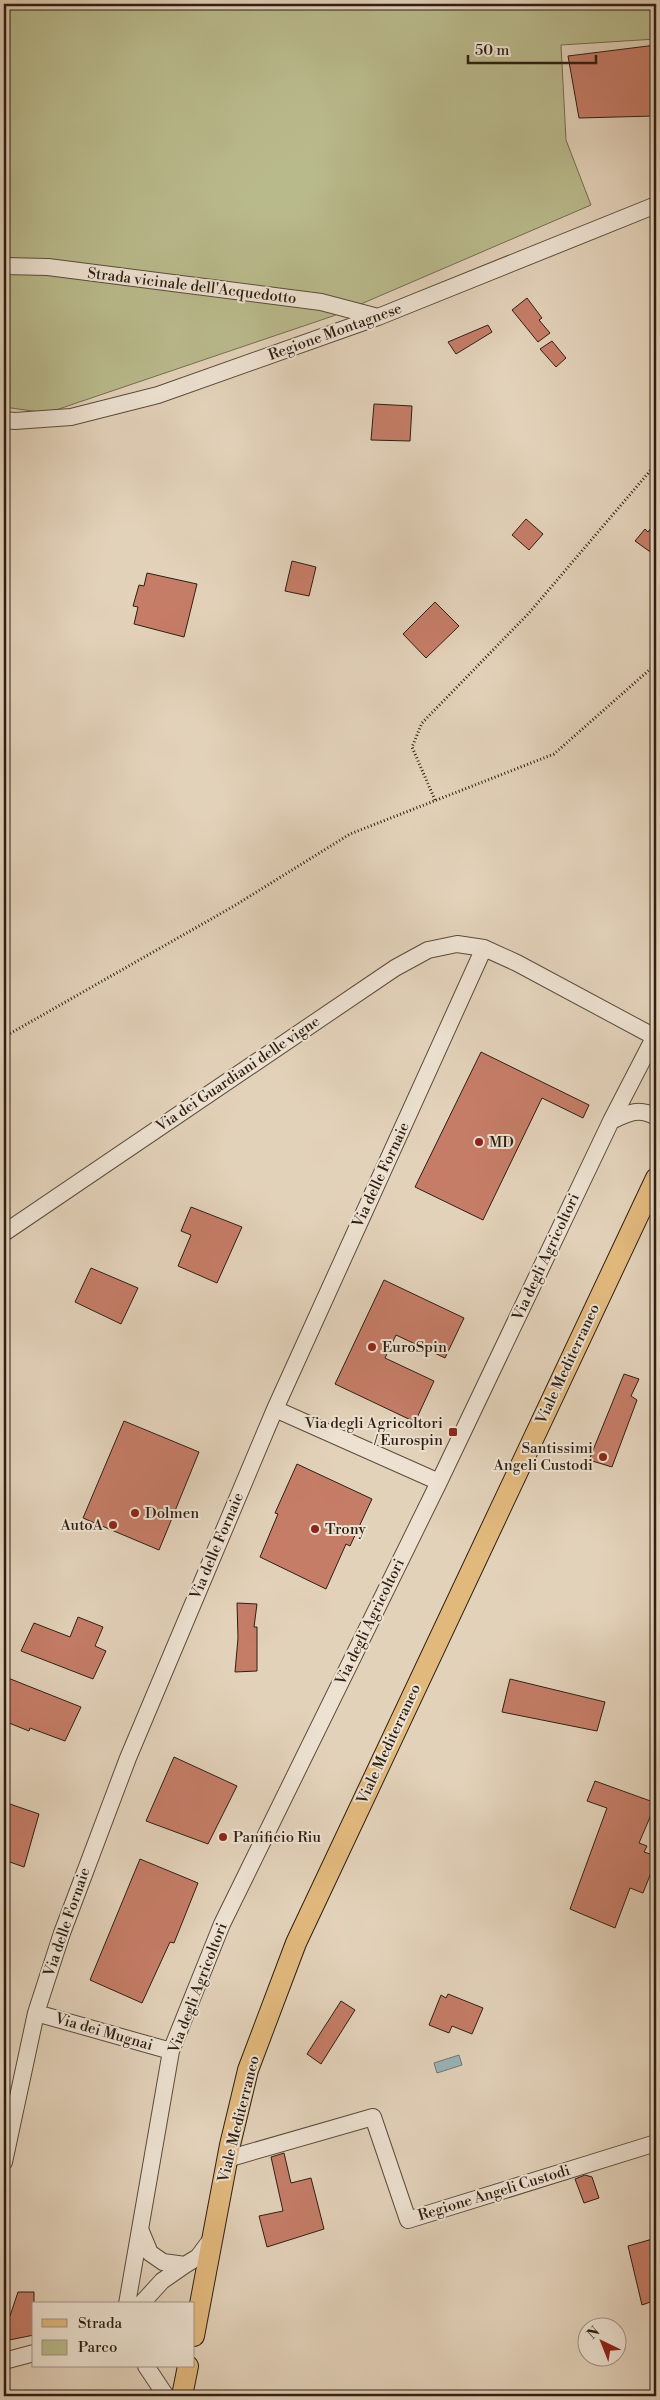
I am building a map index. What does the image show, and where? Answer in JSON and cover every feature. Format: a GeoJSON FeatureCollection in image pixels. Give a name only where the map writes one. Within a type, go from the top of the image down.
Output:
{"type":"FeatureCollection","features":[{"type":"Feature","properties":{"kind":"main road","name":"Viale Mediterraneo"},"geometry":{"type":"LineString","coordinates":[[195,2331],[227,2159],[248,2070],[296,1942],[656,1178]]}},
{"type":"Feature","properties":{"kind":"main road"},"geometry":{"type":"LineString","coordinates":[[182,2396],[188,2368]]}},
{"type":"Feature","properties":{"kind":"street","name":"Regione Montagnese"},"geometry":{"type":"LineString","coordinates":[[4,420],[71,417],[158,395],[378,317],[656,205]]}},
{"type":"Feature","properties":{"kind":"street","name":"Strada vicinale dell'Acquedotto"},"geometry":{"type":"LineString","coordinates":[[4,266],[48,267],[321,302],[378,317]]}},
{"type":"Feature","properties":{"kind":"street","name":"Via dei Guardiani delle vigne"},"geometry":{"type":"LineString","coordinates":[[4,1233],[395,968],[428,950],[458,944],[484,948],[655,1035]]}},
{"type":"Feature","properties":{"kind":"street","name":"Via delle Fornaie"},"geometry":{"type":"LineString","coordinates":[[4,2162],[36,2013],[62,1933],[128,1758],[275,1409],[484,948]]}},
{"type":"Feature","properties":{"kind":"street","name":"Via degli Agricoltori"},"geometry":{"type":"LineString","coordinates":[[126,2302],[171,2051],[222,1924],[439,1482],[611,1121],[650,1061],[655,1035]]}},
{"type":"Feature","properties":{"kind":"street"},"geometry":{"type":"LineString","coordinates":[[611,1121],[632,1111],[648,1112],[656,1117]]}},
{"type":"Feature","properties":{"kind":"street"},"geometry":{"type":"LineString","coordinates":[[275,1409],[439,1482]]}},
{"type":"Feature","properties":{"kind":"street","name":"Via dei Mugnai"},"geometry":{"type":"LineString","coordinates":[[36,2013],[171,2051]]}},
{"type":"Feature","properties":{"kind":"street","name":"Regione Angeli Custodi"},"geometry":{"type":"LineString","coordinates":[[227,2159],[373,2117],[408,2220],[656,2142]]}},
{"type":"Feature","properties":{"kind":"street"},"geometry":{"type":"LineString","coordinates":[[140,2229],[150,2253],[163,2262],[185,2265]]}},
{"type":"Feature","properties":{"kind":"street"},"geometry":{"type":"LineString","coordinates":[[132,2276],[144,2302],[162,2281],[198,2257],[212,2238]]}},
{"type":"Feature","properties":{"kind":"street"},"geometry":{"type":"LineString","coordinates":[[4,2361],[32,2354]]}},
{"type":"Feature","properties":{"kind":"street"},"geometry":{"type":"LineString","coordinates":[[147,2368],[166,2396]]}},
{"type":"Feature","properties":{"kind":"path"},"geometry":{"type":"LineString","coordinates":[[435,800],[412,747],[422,723],[530,613],[656,464]]}},
{"type":"Feature","properties":{"kind":"path"},"geometry":{"type":"LineString","coordinates":[[4,1037],[234,906],[350,834],[554,754],[656,664]]}},
{"type":"Feature","properties":{"kind":"green space"},"geometry":{"type":"Polygon","coordinates":[[[4,4],[656,4],[656,39],[561,45],[566,140],[591,205],[333,316],[47,413],[4,407],[4,4]]]}},
{"type":"Feature","properties":{"kind":"water"},"geometry":{"type":"Polygon","coordinates":[[[459,2055],[462,2065],[437,2073],[434,2063],[459,2055]]]}},
{"type":"Feature","properties":{"kind":"building"},"geometry":{"type":"Polygon","coordinates":[[[656,45],[654,116],[579,118],[568,56],[656,45]]]}},
{"type":"Feature","properties":{"kind":"building"},"geometry":{"type":"Polygon","coordinates":[[[527,298],[542,318],[539,320],[550,333],[538,342],[512,310],[527,298]]]}},
{"type":"Feature","properties":{"kind":"building"},"geometry":{"type":"Polygon","coordinates":[[[488,325],[492,332],[456,354],[448,342],[488,325]]]}},
{"type":"Feature","properties":{"kind":"building"},"geometry":{"type":"Polygon","coordinates":[[[552,341],[566,358],[556,367],[540,349],[552,341]]]}},
{"type":"Feature","properties":{"kind":"building"},"geometry":{"type":"Polygon","coordinates":[[[374,404],[412,406],[410,441],[371,440],[374,404]]]}},
{"type":"Feature","properties":{"kind":"building"},"geometry":{"type":"Polygon","coordinates":[[[526,519],[543,534],[529,550],[512,535],[526,519]]]}},
{"type":"Feature","properties":{"kind":"building"},"geometry":{"type":"Polygon","coordinates":[[[656,521],[656,556],[635,541],[645,529],[648,532],[656,521]]]}},
{"type":"Feature","properties":{"kind":"building"},"geometry":{"type":"Polygon","coordinates":[[[292,561],[316,567],[309,596],[285,591],[292,561]]]}},
{"type":"Feature","properties":{"kind":"building"},"geometry":{"type":"Polygon","coordinates":[[[147,573],[197,584],[184,637],[134,624],[138,607],[133,606],[139,585],[144,586],[147,573]]]}},
{"type":"Feature","properties":{"kind":"building"},"geometry":{"type":"Polygon","coordinates":[[[435,602],[459,626],[426,658],[403,634],[435,602]]]}},
{"type":"Feature","properties":{"kind":"building","name":"MD"},"geometry":{"type":"Polygon","coordinates":[[[481,1052],[589,1105],[583,1118],[542,1098],[483,1220],[415,1187],[481,1052]]]}},
{"type":"Feature","properties":{"kind":"building"},"geometry":{"type":"Polygon","coordinates":[[[191,1207],[242,1227],[217,1283],[178,1266],[191,1235],[181,1231],[191,1207]]]}},
{"type":"Feature","properties":{"kind":"building"},"geometry":{"type":"Polygon","coordinates":[[[91,1268],[138,1288],[121,1324],[75,1302],[91,1268]]]}},
{"type":"Feature","properties":{"kind":"building","name":"EuroSpin"},"geometry":{"type":"Polygon","coordinates":[[[384,1280],[464,1318],[445,1358],[396,1335],[385,1358],[434,1381],[415,1422],[335,1384],[384,1280]]]}},
{"type":"Feature","properties":{"kind":"building"},"geometry":{"type":"Polygon","coordinates":[[[624,1374],[639,1379],[631,1396],[637,1400],[612,1467],[589,1460],[624,1374]]]}},
{"type":"Feature","properties":{"kind":"building"},"geometry":{"type":"Polygon","coordinates":[[[124,1421],[199,1452],[159,1550],[83,1518],[124,1421]]]}},
{"type":"Feature","properties":{"kind":"building","name":"Trony"},"geometry":{"type":"Polygon","coordinates":[[[297,1464],[372,1499],[350,1546],[346,1544],[326,1589],[260,1557],[278,1514],[275,1513],[297,1464]]]}},
{"type":"Feature","properties":{"kind":"building"},"geometry":{"type":"Polygon","coordinates":[[[237,1603],[257,1604],[254,1627],[257,1627],[257,1671],[235,1672],[238,1638],[237,1603]]]}},
{"type":"Feature","properties":{"kind":"building"},"geometry":{"type":"Polygon","coordinates":[[[78,1617],[103,1627],[95,1646],[106,1651],[93,1679],[21,1651],[34,1623],[70,1637],[78,1617]]]}},
{"type":"Feature","properties":{"kind":"building"},"geometry":{"type":"Polygon","coordinates":[[[8,1678],[81,1707],[65,1741],[30,1728],[29,1731],[4,1721],[4,1689],[8,1678]]]}},
{"type":"Feature","properties":{"kind":"building"},"geometry":{"type":"Polygon","coordinates":[[[510,1679],[605,1702],[597,1731],[502,1712],[510,1679]]]}},
{"type":"Feature","properties":{"kind":"building"},"geometry":{"type":"Polygon","coordinates":[[[174,1757],[237,1786],[208,1844],[146,1821],[174,1757]]]}},
{"type":"Feature","properties":{"kind":"building"},"geometry":{"type":"Polygon","coordinates":[[[595,1781],[656,1803],[639,1843],[647,1846],[644,1852],[656,1856],[656,1860],[643,1893],[630,1888],[615,1928],[570,1909],[607,1808],[587,1801],[595,1781]]]}},
{"type":"Feature","properties":{"kind":"building"},"geometry":{"type":"Polygon","coordinates":[[[4,1802],[39,1814],[24,1867],[4,1860],[4,1802]]]}},
{"type":"Feature","properties":{"kind":"building"},"geometry":{"type":"Polygon","coordinates":[[[140,1859],[198,1883],[174,1943],[170,1942],[142,2003],[90,1980],[140,1859]]]}},
{"type":"Feature","properties":{"kind":"building"},"geometry":{"type":"Polygon","coordinates":[[[448,1994],[483,2008],[472,2034],[452,2026],[449,2033],[429,2025],[441,1995],[446,1998],[448,1994]]]}},
{"type":"Feature","properties":{"kind":"building"},"geometry":{"type":"Polygon","coordinates":[[[341,2001],[355,2010],[321,2064],[307,2054],[341,2001]]]}},
{"type":"Feature","properties":{"kind":"building"},"geometry":{"type":"Polygon","coordinates":[[[284,2153],[291,2183],[311,2178],[324,2229],[267,2247],[259,2216],[283,2211],[271,2157],[284,2153]]]}},
{"type":"Feature","properties":{"kind":"building"},"geometry":{"type":"Polygon","coordinates":[[[585,2175],[592,2177],[599,2198],[584,2203],[575,2179],[585,2175]]]}},
{"type":"Feature","properties":{"kind":"building"},"geometry":{"type":"Polygon","coordinates":[[[656,2238],[656,2300],[642,2305],[628,2246],[656,2238]]]}},
{"type":"Feature","properties":{"kind":"building"},"geometry":{"type":"Polygon","coordinates":[[[18,2292],[34,2292],[34,2302],[32,2302],[32,2335],[4,2341],[4,2318],[10,2316],[18,2292]]]}},
{"type":"Feature","properties":{"kind":"place","name":"MD"},"geometry":{"type":"Point","coordinates":[479,1142]}},
{"type":"Feature","properties":{"kind":"place","name":"EuroSpin"},"geometry":{"type":"Point","coordinates":[372,1347]}},
{"type":"Feature","properties":{"kind":"place","name":"Via degli Agricoltori / Eurospin"},"geometry":{"type":"Point","coordinates":[453,1432]}},
{"type":"Feature","properties":{"kind":"place","name":"Santissimi Angeli Custodi"},"geometry":{"type":"Point","coordinates":[603,1457]}},
{"type":"Feature","properties":{"kind":"place","name":"Dolmen"},"geometry":{"type":"Point","coordinates":[135,1513]}},
{"type":"Feature","properties":{"kind":"place","name":"AutoA"},"geometry":{"type":"Point","coordinates":[113,1525]}},
{"type":"Feature","properties":{"kind":"place","name":"Trony"},"geometry":{"type":"Point","coordinates":[315,1529]}},
{"type":"Feature","properties":{"kind":"place","name":"Panificio Riu"},"geometry":{"type":"Point","coordinates":[223,1837]}}]}
